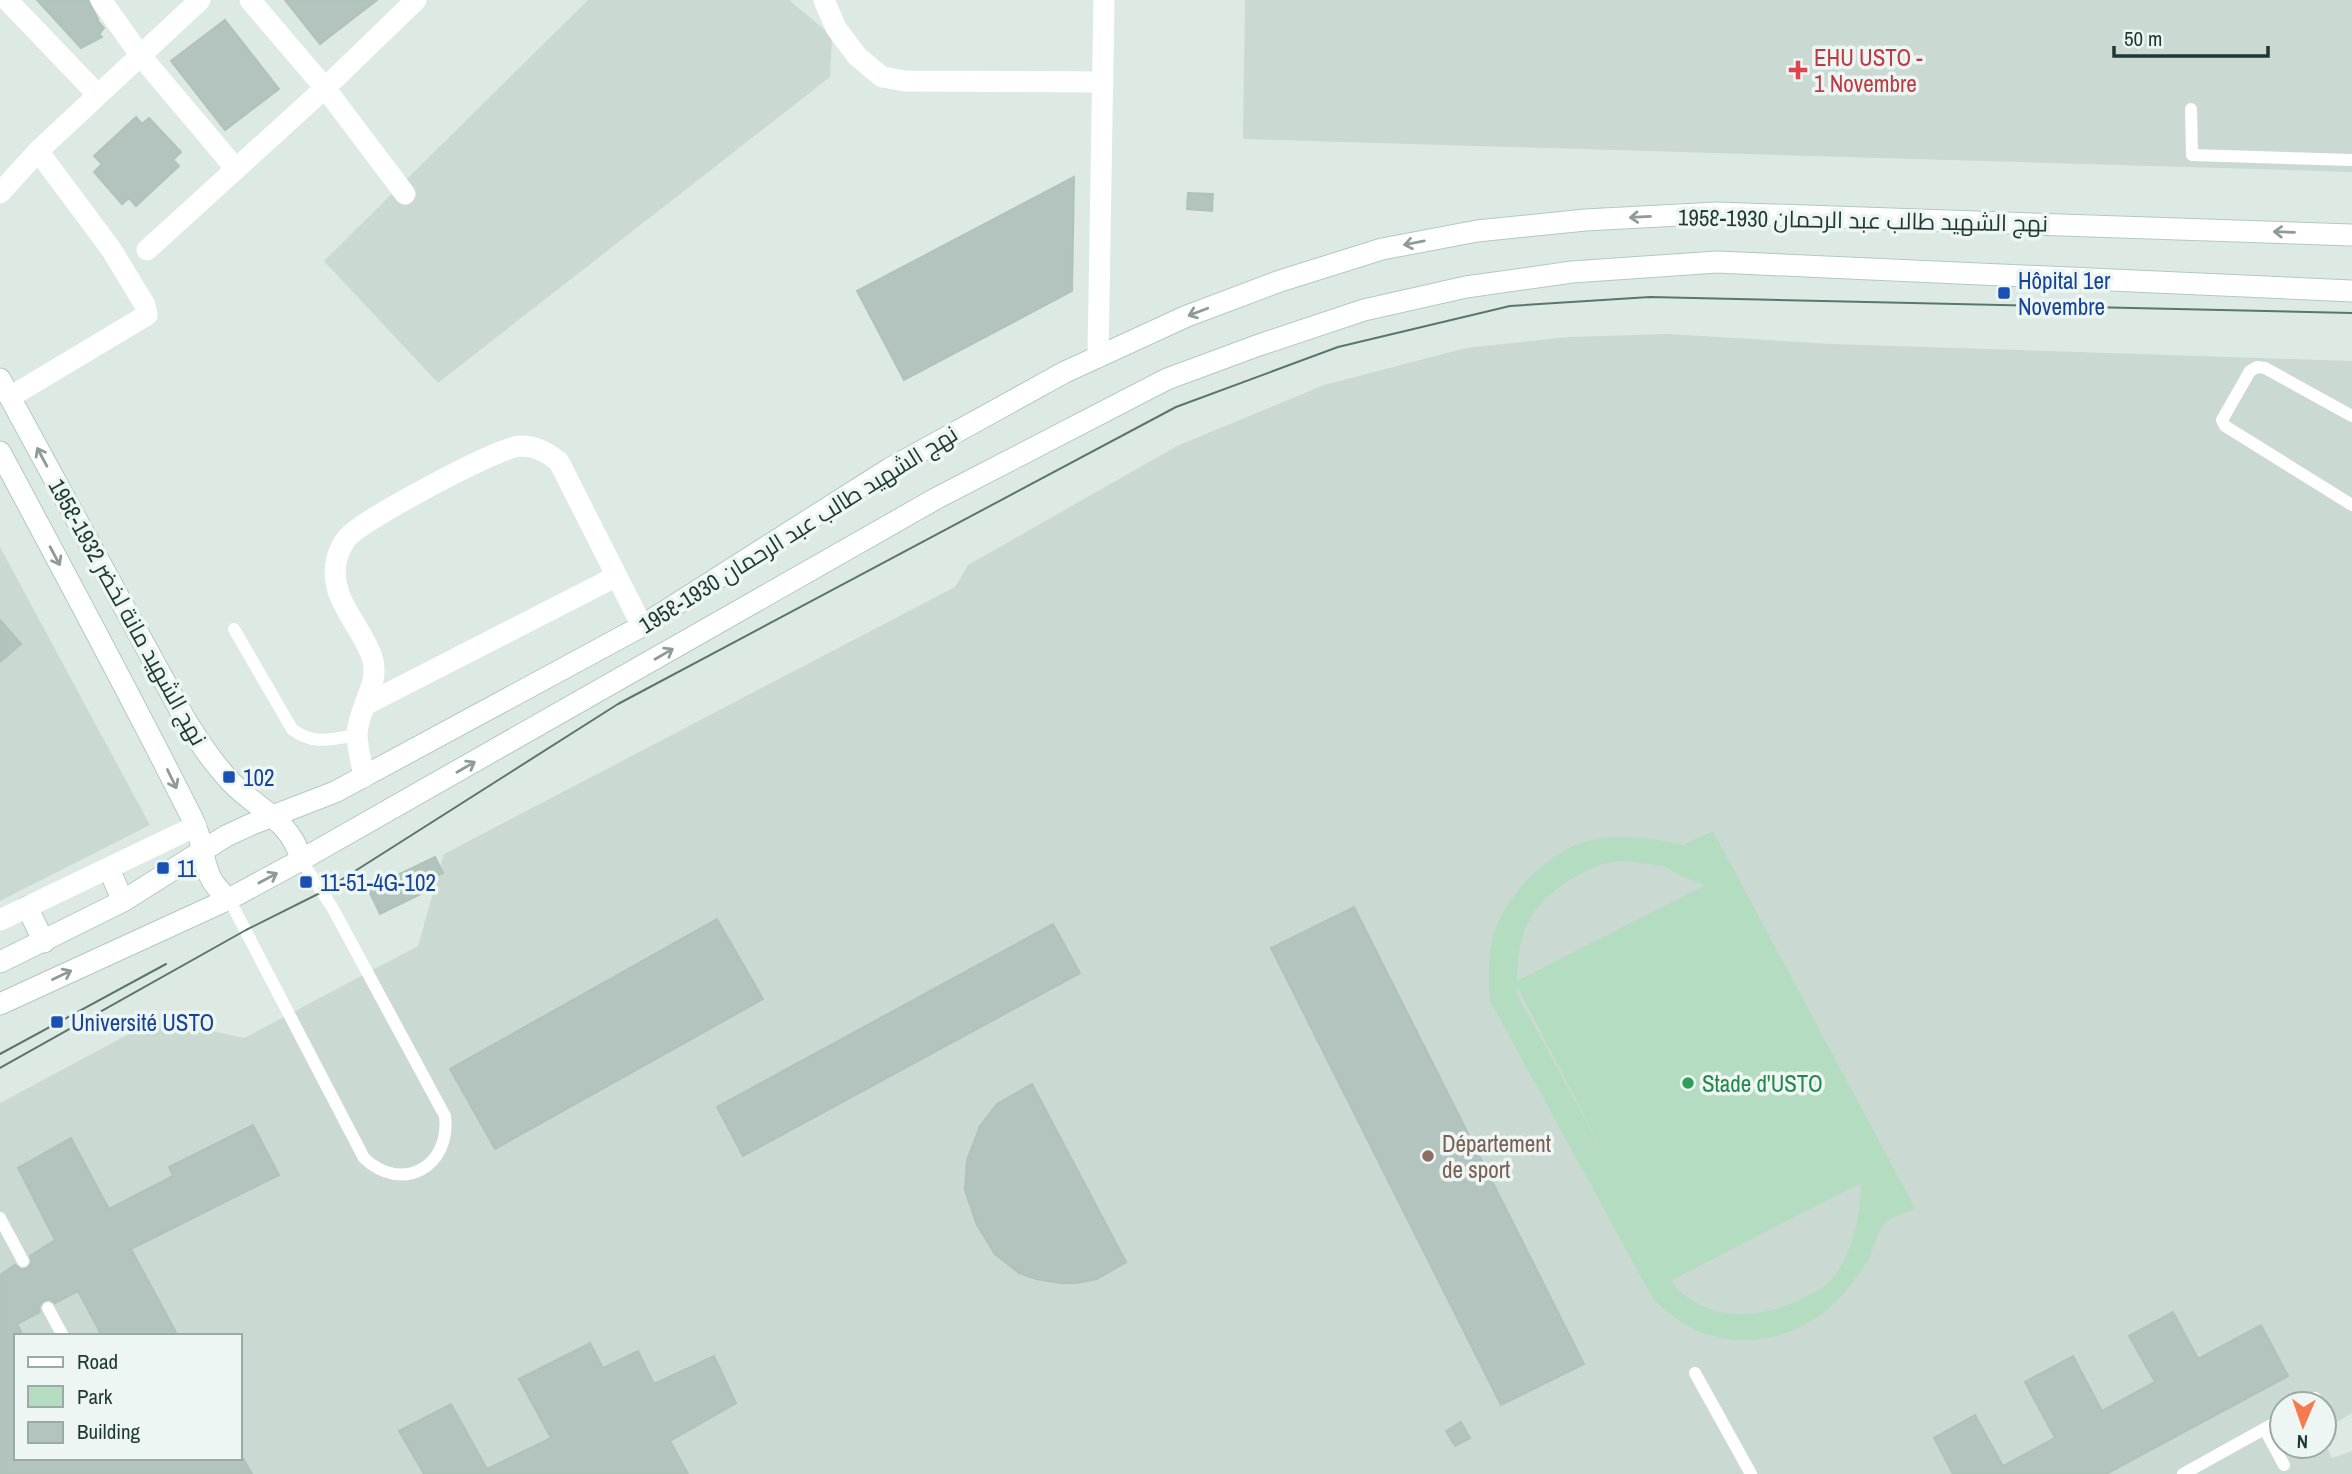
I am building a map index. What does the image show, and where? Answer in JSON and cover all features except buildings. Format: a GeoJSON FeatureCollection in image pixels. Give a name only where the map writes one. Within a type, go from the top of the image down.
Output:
{"type":"FeatureCollection","features":[{"type":"Feature","properties":{"kind":"main road"},"geometry":{"type":"LineString","coordinates":[[7,0],[98,95]]}},
{"type":"Feature","properties":{"kind":"main road"},"geometry":{"type":"LineString","coordinates":[[100,0],[140,55],[236,169]]}},
{"type":"Feature","properties":{"kind":"main road"},"geometry":{"type":"LineString","coordinates":[[0,193],[38,151],[200,0]]}},
{"type":"Feature","properties":{"kind":"main road"},"geometry":{"type":"LineString","coordinates":[[250,0],[325,89],[405,194]]}},
{"type":"Feature","properties":{"kind":"main road"},"geometry":{"type":"LineString","coordinates":[[147,250],[325,89],[416,0]]}},
{"type":"Feature","properties":{"kind":"main road"},"geometry":{"type":"LineString","coordinates":[[824,0],[836,28],[857,56],[882,77],[905,80],[1103,82]]}},
{"type":"Feature","properties":{"kind":"main road"},"geometry":{"type":"LineString","coordinates":[[1098,357],[1104,0]]}},
{"type":"Feature","properties":{"kind":"main road"},"geometry":{"type":"LineString","coordinates":[[5,388],[148,315],[145,305],[111,249],[38,151]]}},
{"type":"Feature","properties":{"kind":"main road","name":"نهج الشهيد طالب عبد الرحمان 1930-1958"},"geometry":{"type":"LineString","coordinates":[[0,962],[122,901],[239,830],[335,792],[642,626],[889,468],[1065,372],[1188,316],[1382,249],[1477,231],[1717,213],[2352,235]]}},
{"type":"Feature","properties":{"kind":"main road","name":"نهج الشهيد طالب عبد الرحمان 1930-1958"},"geometry":{"type":"LineString","coordinates":[[0,1004],[229,899],[302,860],[961,486],[1167,379],[1364,310],[1466,287],[1572,272],[1717,262],[2352,290]]}},
{"type":"Feature","properties":{"kind":"main road","name":"نهج الشهيد مانة لخضر 1932-1958"},"geometry":{"type":"LineString","coordinates":[[5,388],[186,721],[220,769],[247,797],[284,825],[294,838],[302,860]]}},
{"type":"Feature","properties":{"kind":"main road"},"geometry":{"type":"LineString","coordinates":[[364,777],[357,735],[374,672],[372,657],[338,595],[335,572],[338,556],[348,537],[367,522],[508,448],[535,448],[548,453],[559,462],[566,473],[615,577],[642,626]]}},
{"type":"Feature","properties":{"kind":"main road","name":"نهج الشهيد مانة لخضر 1932-1958"},"geometry":{"type":"LineString","coordinates":[[0,452],[196,826],[211,882],[229,899]]}},
{"type":"Feature","properties":{"kind":"main road"},"geometry":{"type":"LineString","coordinates":[[365,705],[615,577]]}},
{"type":"Feature","properties":{"kind":"main road"},"geometry":{"type":"LineString","coordinates":[[153,740],[186,721]]}},
{"type":"Feature","properties":{"kind":"main road"},"geometry":{"type":"LineString","coordinates":[[0,920],[196,826]]}},
{"type":"Feature","properties":{"kind":"main road"},"geometry":{"type":"LineString","coordinates":[[109,869],[122,901]]}},
{"type":"Feature","properties":{"kind":"main road"},"geometry":{"type":"LineString","coordinates":[[27,907],[44,942]]}},
{"type":"Feature","properties":{"kind":"lane"},"geometry":{"type":"LineString","coordinates":[[2191,109],[2192,155],[2352,160]]}},
{"type":"Feature","properties":{"kind":"lane"},"geometry":{"type":"LineString","coordinates":[[2352,416],[2265,368],[2257,367],[2250,371],[2222,420],[2225,426],[2352,505]]}},
{"type":"Feature","properties":{"kind":"lane"},"geometry":{"type":"LineString","coordinates":[[234,629],[292,729],[317,741],[357,735]]}},
{"type":"Feature","properties":{"kind":"lane"},"geometry":{"type":"LineString","coordinates":[[229,899],[364,1158],[374,1168],[394,1174],[415,1172],[427,1166],[444,1144],[444,1116],[332,907],[302,860]]}},
{"type":"Feature","properties":{"kind":"lane"},"geometry":{"type":"LineString","coordinates":[[0,1218],[23,1261]]}},
{"type":"Feature","properties":{"kind":"lane"},"geometry":{"type":"LineString","coordinates":[[48,1308],[62,1334]]}},
{"type":"Feature","properties":{"kind":"lane"},"geometry":{"type":"LineString","coordinates":[[1695,1373],[1751,1474]]}},
{"type":"Feature","properties":{"kind":"lane"},"geometry":{"type":"LineString","coordinates":[[2183,1474],[2268,1428]]}},
{"type":"Feature","properties":{"kind":"lane"},"geometry":{"type":"LineString","coordinates":[[2265,1430],[2284,1465]]}},
{"type":"Feature","properties":{"kind":"shaded area"},"geometry":{"type":"Polygon","coordinates":[[[588,0],[789,0],[832,36],[830,77],[438,383],[324,261],[588,0]]]}},
{"type":"Feature","properties":{"kind":"shaded area","name":"EHU USTO - 1 Novembre"},"geometry":{"type":"Polygon","coordinates":[[[1245,0],[2352,0],[2352,172],[1243,139],[1245,0]]]}},
{"type":"Feature","properties":{"kind":"shaded area"},"geometry":{"type":"Polygon","coordinates":[[[1668,334],[1833,344],[2352,361],[2352,1413],[2338,1422],[2338,1390],[2268,1390],[2268,1460],[2338,1460],[2338,1456],[2352,1451],[2352,1474],[0,1474],[0,1103],[157,1019],[244,1038],[418,946],[444,854],[955,587],[968,565],[1177,446],[1324,385],[1466,348],[1569,337],[1668,334]]]}},
{"type":"Feature","properties":{"kind":"shaded area"},"geometry":{"type":"Polygon","coordinates":[[[0,547],[150,825],[0,901],[0,547]]]}},
{"type":"Feature","properties":{"kind":"green space","name":"Stade d'USTO"},"geometry":{"type":"Polygon","coordinates":[[[1713,831],[1915,1208],[1886,1222],[1877,1235],[1868,1261],[1835,1303],[1801,1327],[1763,1339],[1722,1338],[1701,1332],[1670,1314],[1653,1299],[1489,999],[1489,959],[1495,930],[1512,899],[1537,870],[1566,849],[1594,840],[1645,838],[1683,845],[1713,831]],[[1626,861],[1599,865],[1575,877],[1547,897],[1537,908],[1524,933],[1517,981],[1705,885],[1664,866],[1626,861]],[[1518,988],[1517,994],[1607,1160],[1518,988]],[[1861,1183],[1672,1280],[1682,1293],[1704,1307],[1734,1314],[1765,1312],[1809,1295],[1825,1286],[1835,1275],[1848,1251],[1857,1223],[1861,1183]]]}},
{"type":"Feature","properties":{"kind":"tram line"},"geometry":{"type":"LineString","coordinates":[[0,1068],[246,930],[322,892],[618,704],[1176,407],[1338,347],[1510,306],[1650,297],[2352,313]]}},
{"type":"Feature","properties":{"kind":"tram line"},"geometry":{"type":"LineString","coordinates":[[0,1054],[166,964]]}},
{"type":"Feature","properties":{"kind":"place","name":"EHU USTO - 1 Novembre"},"geometry":{"type":"Point","coordinates":[1798,70]}},
{"type":"Feature","properties":{"kind":"place","name":"Hôpital 1er Novembre"},"geometry":{"type":"Point","coordinates":[2004,293]}},
{"type":"Feature","properties":{"kind":"place","name":"102"},"geometry":{"type":"Point","coordinates":[229,777]}},
{"type":"Feature","properties":{"kind":"place","name":"11"},"geometry":{"type":"Point","coordinates":[163,868]}},
{"type":"Feature","properties":{"kind":"place","name":"11-51-4G-102"},"geometry":{"type":"Point","coordinates":[306,882]}},
{"type":"Feature","properties":{"kind":"place","name":"Université USTO"},"geometry":{"type":"Point","coordinates":[57,1022]}},
{"type":"Feature","properties":{"kind":"place","name":"Stade d'USTO"},"geometry":{"type":"Point","coordinates":[1688,1083]}},
{"type":"Feature","properties":{"kind":"place","name":"Département de sport"},"geometry":{"type":"Point","coordinates":[1428,1156]}}]}
